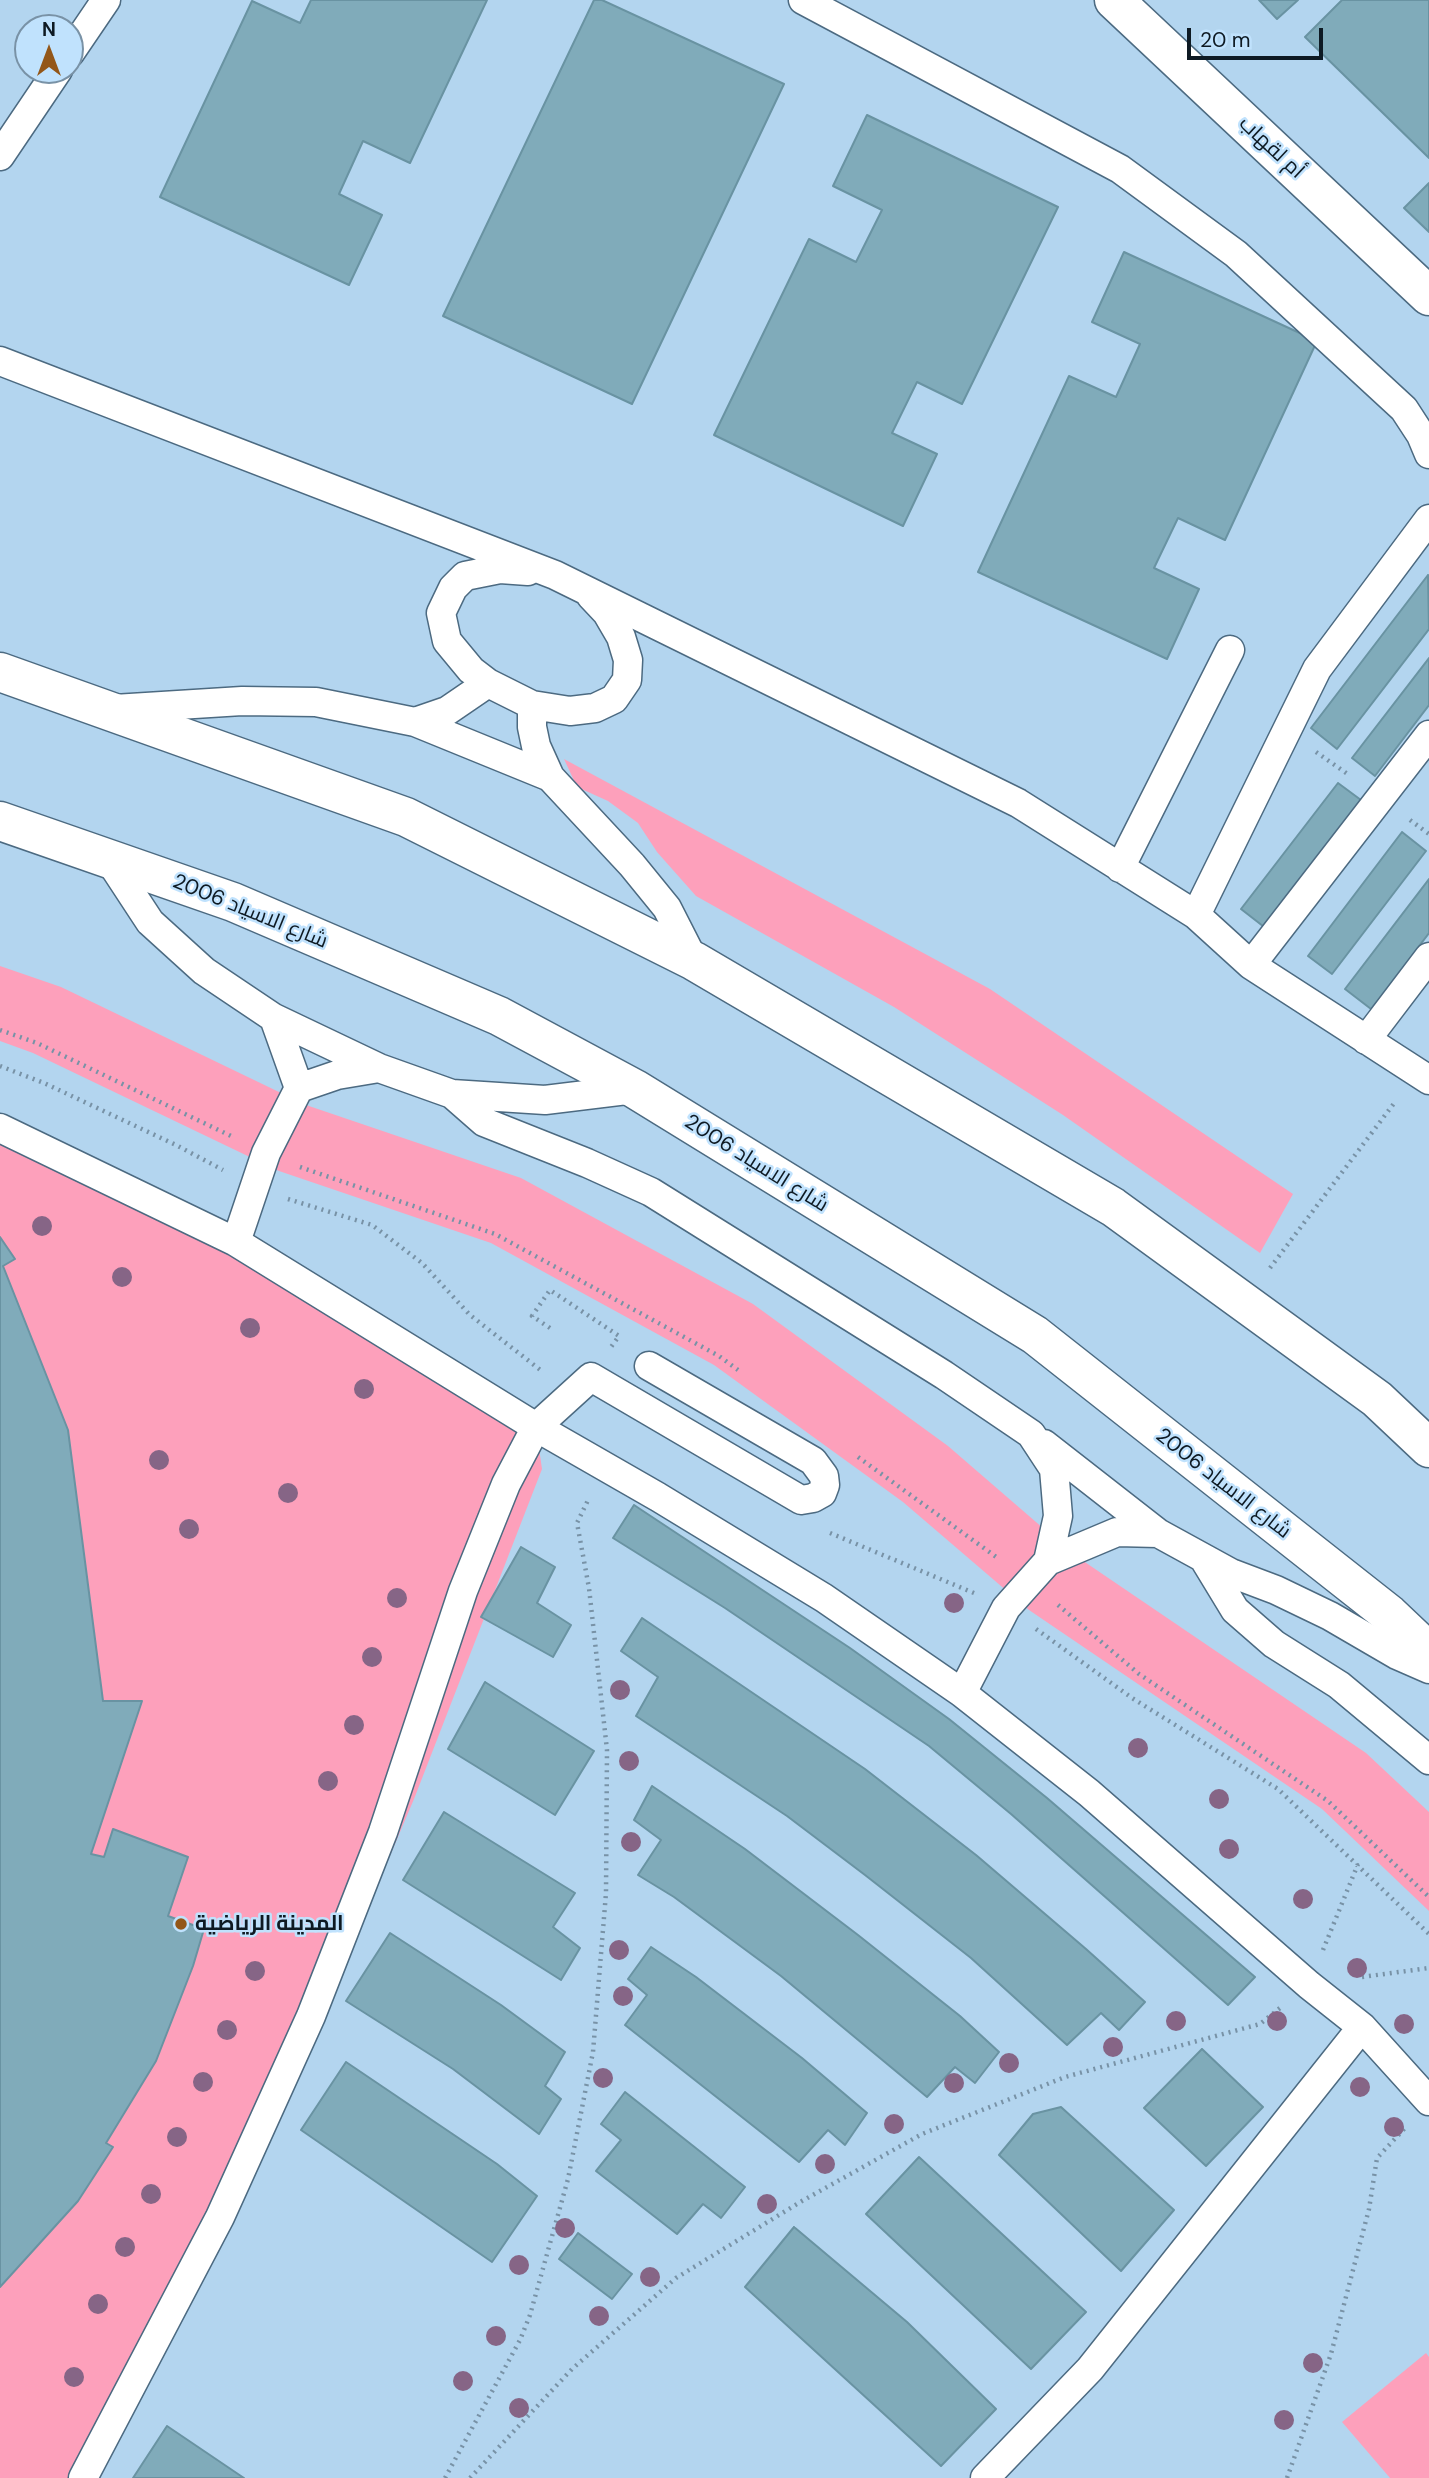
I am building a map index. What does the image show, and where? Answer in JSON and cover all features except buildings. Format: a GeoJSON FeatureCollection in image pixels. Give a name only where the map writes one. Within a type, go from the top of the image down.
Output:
{"type":"FeatureCollection","features":[{"type":"Feature","properties":{"kind":"main road","name":"أم لقهاب"},"geometry":{"type":"LineString","coordinates":[[1114,0],[1429,296]]}},
{"type":"Feature","properties":{"kind":"main road"},"geometry":{"type":"LineString","coordinates":[[0,672],[406,817],[694,961],[1114,1207],[1421,1434]]}},
{"type":"Feature","properties":{"kind":"main road","name":"شارع الاسياد 2006"},"geometry":{"type":"LineString","coordinates":[[0,821],[233,902],[499,1016],[635,1089],[1035,1335],[1389,1614],[1429,1652]]}},
{"type":"Feature","properties":{"kind":"lane"},"geometry":{"type":"LineString","coordinates":[[84,32],[106,0]]}},
{"type":"Feature","properties":{"kind":"lane"},"geometry":{"type":"LineString","coordinates":[[803,0],[1120,169],[1236,254],[1404,409],[1421,435],[1429,454]]}},
{"type":"Feature","properties":{"kind":"lane"},"geometry":{"type":"LineString","coordinates":[[0,156],[49,84]]}},
{"type":"Feature","properties":{"kind":"lane"},"geometry":{"type":"LineString","coordinates":[[0,360],[555,575],[1018,803],[1196,915],[1251,965],[1423,1076]]}},
{"type":"Feature","properties":{"kind":"lane"},"geometry":{"type":"LineString","coordinates":[[1196,915],[1317,669],[1429,519]]}},
{"type":"Feature","properties":{"kind":"lane"},"geometry":{"type":"LineString","coordinates":[[555,575],[500,569],[465,576],[453,588],[441,613],[447,641],[471,670],[488,683],[532,705],[570,711],[595,708],[614,698],[627,680],[628,660],[621,637],[607,613],[584,589]]}},
{"type":"Feature","properties":{"kind":"lane"},"geometry":{"type":"LineString","coordinates":[[1120,868],[1230,650]]}},
{"type":"Feature","properties":{"kind":"lane"},"geometry":{"type":"LineString","coordinates":[[415,722],[447,711],[488,683]]}},
{"type":"Feature","properties":{"kind":"lane"},"geometry":{"type":"LineString","coordinates":[[104,709],[242,701],[316,702],[415,722],[550,777]]}},
{"type":"Feature","properties":{"kind":"lane"},"geometry":{"type":"LineString","coordinates":[[532,705],[532,727],[550,777],[632,864],[667,908],[694,961]]}},
{"type":"Feature","properties":{"kind":"lane"},"geometry":{"type":"LineString","coordinates":[[1251,965],[1429,734]]}},
{"type":"Feature","properties":{"kind":"lane"},"geometry":{"type":"LineString","coordinates":[[108,858],[150,922],[204,971],[274,1018],[379,1068],[452,1094],[545,1100],[635,1089]]}},
{"type":"Feature","properties":{"kind":"lane"},"geometry":{"type":"LineString","coordinates":[[1366,1040],[1429,957]]}},
{"type":"Feature","properties":{"kind":"lane"},"geometry":{"type":"LineString","coordinates":[[274,1018],[299,1088]]}},
{"type":"Feature","properties":{"kind":"lane"},"geometry":{"type":"LineString","coordinates":[[236,1242],[266,1153],[299,1088],[337,1074],[379,1068]]}},
{"type":"Feature","properties":{"kind":"lane"},"geometry":{"type":"LineString","coordinates":[[452,1094],[484,1122],[651,1192],[944,1375],[1031,1434],[1158,1533],[1231,1573],[1276,1590],[1330,1616],[1397,1655],[1429,1669]]}},
{"type":"Feature","properties":{"kind":"lane"},"geometry":{"type":"LineString","coordinates":[[0,1128],[236,1242],[537,1427],[824,1598],[962,1693],[1089,1793],[1309,1985],[1362,2027],[1420,2111]]}},
{"type":"Feature","properties":{"kind":"lane"},"geometry":{"type":"LineString","coordinates":[[83,2478],[220,2217],[311,2016],[387,1819],[463,1591],[506,1484],[537,1427],[591,1377],[801,1500],[822,1493],[824,1476],[813,1461],[649,1366]]}},
{"type":"Feature","properties":{"kind":"lane"},"geometry":{"type":"LineString","coordinates":[[1031,1434],[1054,1469],[1058,1516],[1048,1561]]}},
{"type":"Feature","properties":{"kind":"lane"},"geometry":{"type":"LineString","coordinates":[[962,1693],[1006,1608],[1048,1561],[1117,1532],[1158,1533]]}},
{"type":"Feature","properties":{"kind":"lane"},"geometry":{"type":"LineString","coordinates":[[1202,1557],[1235,1610],[1274,1644],[1339,1685],[1429,1760]]}},
{"type":"Feature","properties":{"kind":"lane"},"geometry":{"type":"LineString","coordinates":[[985,2478],[1090,2369],[1362,2027]]}},
{"type":"Feature","properties":{"kind":"path"},"geometry":{"type":"LineString","coordinates":[[1244,1303],[1423,1076]]}},
{"type":"Feature","properties":{"kind":"path"},"geometry":{"type":"LineString","coordinates":[[550,1328],[532,1316],[550,1290],[618,1336],[591,1377]]}},
{"type":"Feature","properties":{"kind":"path"},"geometry":{"type":"LineString","coordinates":[[444,2478],[520,2340],[530,2315],[568,2179],[593,2052],[606,1893],[607,1750],[589,1588],[577,1522],[604,1466]]}},
{"type":"Feature","properties":{"kind":"path"},"geometry":{"type":"LineString","coordinates":[[470,2478],[572,2368],[676,2277],[802,2201],[922,2133],[1065,2077],[1260,2024],[1309,1985],[1358,1864]]}},
{"type":"Feature","properties":{"kind":"path"},"geometry":{"type":"LineString","coordinates":[[1309,1985],[1429,1968]]}},
{"type":"Feature","properties":{"kind":"path"},"geometry":{"type":"LineString","coordinates":[[1287,2478],[1331,2354],[1369,2208],[1377,2158],[1420,2111]]}},
{"type":"Feature","properties":{"kind":"shaded area"},"geometry":{"type":"Polygon","coordinates":[[[564,759],[990,989],[1293,1194],[1260,1253],[1063,1115],[894,1007],[696,896],[657,852],[638,823],[608,801],[577,787],[564,759]]]}},
{"type":"Feature","properties":{"kind":"shaded area"},"geometry":{"type":"Polygon","coordinates":[[[0,966],[61,987],[306,1105],[521,1178],[753,1304],[948,1446],[1073,1554],[1366,1753],[1429,1812],[1429,1911],[1322,1809],[1029,1610],[903,1502],[714,1365],[491,1243],[279,1171],[33,1053],[0,1041],[0,966]]]}},
{"type":"Feature","properties":{"kind":"shaded area","name":"المدينة الرياضية"},"geometry":{"type":"Polygon","coordinates":[[[0,1128],[236,1242],[536,1427],[542,1469],[414,1799],[308,2049],[99,2478],[0,2478],[0,1128]]]}},
{"type":"Feature","properties":{"kind":"shaded area"},"geometry":{"type":"Polygon","coordinates":[[[1426,2353],[1429,2357],[1429,2478],[1390,2478],[1342,2422],[1426,2353]]]}},
{"type":"Feature","properties":{"kind":"place","name":"المدينة الرياضية"},"geometry":{"type":"Point","coordinates":[181,1924]}}]}
